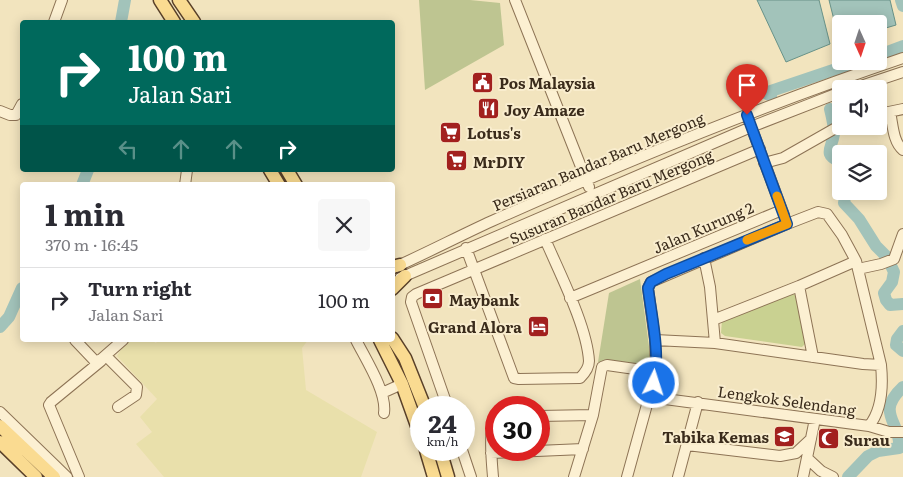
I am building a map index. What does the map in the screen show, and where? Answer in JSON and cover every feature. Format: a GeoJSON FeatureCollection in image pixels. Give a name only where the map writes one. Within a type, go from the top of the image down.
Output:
{"type":"FeatureCollection","features":[{"type":"Feature","properties":{"kind":"main road"},"geometry":{"type":"LineString","coordinates":[[160,0],[173,20]]}},
{"type":"Feature","properties":{"kind":"main road"},"geometry":{"type":"LineString","coordinates":[[179,0],[193,20]]}},
{"type":"Feature","properties":{"kind":"main road"},"geometry":{"type":"LineString","coordinates":[[381,342],[402,384],[410,406]]}},
{"type":"Feature","properties":{"kind":"main road"},"geometry":{"type":"LineString","coordinates":[[395,342],[405,358],[420,396]]}},
{"type":"Feature","properties":{"kind":"main road"},"geometry":{"type":"LineString","coordinates":[[0,426],[54,477]]}},
{"type":"Feature","properties":{"kind":"main road"},"geometry":{"type":"LineString","coordinates":[[0,442],[36,477]]}},
{"type":"Feature","properties":{"kind":"main road"},"geometry":{"type":"LineString","coordinates":[[429,461],[434,477]]}},
{"type":"Feature","properties":{"kind":"main road"},"geometry":{"type":"LineString","coordinates":[[443,461],[448,477]]}},
{"type":"Feature","properties":{"kind":"street"},"geometry":{"type":"LineString","coordinates":[[55,20],[62,0]]}},
{"type":"Feature","properties":{"kind":"street"},"geometry":{"type":"LineString","coordinates":[[514,0],[592,194]]}},
{"type":"Feature","properties":{"kind":"street","name":"Persiaran Bandar Baru Mergong"},"geometry":{"type":"LineString","coordinates":[[397,269],[493,221],[587,181],[747,115],[903,58]]}},
{"type":"Feature","properties":{"kind":"street"},"geometry":{"type":"LineString","coordinates":[[879,80],[903,72]]}},
{"type":"Feature","properties":{"kind":"street","name":"Persiaran Bandar Baru Mergong"},"geometry":{"type":"LineString","coordinates":[[397,269],[466,248],[751,127],[832,96]]}},
{"type":"Feature","properties":{"kind":"street"},"geometry":{"type":"LineString","coordinates":[[0,111],[10,116],[16,115],[20,108]]}},
{"type":"Feature","properties":{"kind":"street"},"geometry":{"type":"LineString","coordinates":[[887,113],[903,109]]}},
{"type":"Feature","properties":{"kind":"street"},"geometry":{"type":"LineString","coordinates":[[890,112],[896,141],[903,150]]}},
{"type":"Feature","properties":{"kind":"street"},"geometry":{"type":"LineString","coordinates":[[627,477],[656,372],[655,340],[648,288],[651,282],[787,224],[747,115]]}},
{"type":"Feature","properties":{"kind":"street"},"geometry":{"type":"LineString","coordinates":[[764,162],[782,158],[832,131]]}},
{"type":"Feature","properties":{"kind":"street","name":"Susuran Bandar Baru Mergong"},"geometry":{"type":"LineString","coordinates":[[444,396],[412,298],[474,269],[760,150]]}},
{"type":"Feature","properties":{"kind":"street","name":"Jalan Kurung 2"},"geometry":{"type":"LineString","coordinates":[[570,298],[782,210]]}},
{"type":"Feature","properties":{"kind":"street","name":"Lengkok Selendang"},"geometry":{"type":"LineString","coordinates":[[650,397],[870,426],[876,418],[879,406],[882,378],[881,365],[857,265],[835,223],[827,214],[823,212],[787,224]]}},
{"type":"Feature","properties":{"kind":"street"},"geometry":{"type":"LineString","coordinates":[[713,320],[857,265],[881,264],[894,258],[903,234]]}},
{"type":"Feature","properties":{"kind":"street"},"geometry":{"type":"LineString","coordinates":[[466,248],[514,378],[580,378],[585,373],[589,361],[580,322],[545,240]]}},
{"type":"Feature","properties":{"kind":"street"},"geometry":{"type":"LineString","coordinates":[[704,258],[710,287],[715,342]]}},
{"type":"Feature","properties":{"kind":"street"},"geometry":{"type":"LineString","coordinates":[[799,286],[813,357]]}},
{"type":"Feature","properties":{"kind":"street"},"geometry":{"type":"LineString","coordinates":[[655,340],[715,342],[881,365]]}},
{"type":"Feature","properties":{"kind":"street"},"geometry":{"type":"LineString","coordinates":[[77,342],[94,360],[104,359],[137,387],[136,395],[118,407]]}},
{"type":"Feature","properties":{"kind":"street"},"geometry":{"type":"LineString","coordinates":[[79,477],[50,405],[51,402],[104,359],[121,342]]}},
{"type":"Feature","properties":{"kind":"street"},"geometry":{"type":"LineString","coordinates":[[357,342],[382,393],[385,403],[384,413]]}},
{"type":"Feature","properties":{"kind":"street"},"geometry":{"type":"LineString","coordinates":[[574,477],[593,415],[604,365],[656,372]]}},
{"type":"Feature","properties":{"kind":"street"},"geometry":{"type":"LineString","coordinates":[[382,393],[402,384]]}},
{"type":"Feature","properties":{"kind":"street"},"geometry":{"type":"LineString","coordinates":[[678,477],[698,402]]}},
{"type":"Feature","properties":{"kind":"street"},"geometry":{"type":"LineString","coordinates":[[0,412],[68,477]]}},
{"type":"Feature","properties":{"kind":"street"},"geometry":{"type":"LineString","coordinates":[[550,416],[593,415]]}},
{"type":"Feature","properties":{"kind":"street"},"geometry":{"type":"LineString","coordinates":[[803,477],[815,419]]}},
{"type":"Feature","properties":{"kind":"street"},"geometry":{"type":"LineString","coordinates":[[870,426],[889,432],[903,432]]}},
{"type":"Feature","properties":{"kind":"street"},"geometry":{"type":"LineString","coordinates":[[687,444],[780,456],[796,453],[811,440]]}},
{"type":"Feature","properties":{"kind":"street"},"geometry":{"type":"LineString","coordinates":[[550,450],[582,449]]}},
{"type":"Feature","properties":{"kind":"street"},"geometry":{"type":"LineString","coordinates":[[807,458],[821,471],[833,477]]}},
{"type":"Feature","properties":{"kind":"street"},"geometry":{"type":"LineString","coordinates":[[466,461],[471,477]]}},
{"type":"Feature","properties":{"kind":"street"},"geometry":{"type":"LineString","coordinates":[[492,461],[493,477]]}},
{"type":"Feature","properties":{"kind":"shaded area"},"geometry":{"type":"Polygon","coordinates":[[[126,342],[306,342],[302,348],[306,390],[377,432],[361,477],[164,477],[136,444],[152,432],[140,417],[157,399],[117,356],[126,342]]]}},
{"type":"Feature","properties":{"kind":"green space"},"geometry":{"type":"Polygon","coordinates":[[[419,0],[470,0],[500,3],[504,45],[425,90],[419,0]]]}},
{"type":"Feature","properties":{"kind":"green space"},"geometry":{"type":"Polygon","coordinates":[[[640,279],[652,369],[598,362],[609,293],[640,279]]]}},
{"type":"Feature","properties":{"kind":"green space"},"geometry":{"type":"Polygon","coordinates":[[[793,293],[796,296],[806,343],[802,347],[725,336],[721,333],[722,320],[793,293]]]}},
{"type":"Feature","properties":{"kind":"water"},"geometry":{"type":"Polygon","coordinates":[[[757,0],[819,0],[830,44],[786,62],[757,0]]]}},
{"type":"Feature","properties":{"kind":"water"},"geometry":{"type":"Polygon","coordinates":[[[829,0],[890,0],[896,25],[888,27],[888,15],[833,15],[829,0]]]}},
{"type":"Feature","properties":{"kind":"waterway"},"geometry":{"type":"LineString","coordinates":[[121,20],[125,0]]}},
{"type":"Feature","properties":{"kind":"waterway"},"geometry":{"type":"LineString","coordinates":[[901,0],[903,6]]}},
{"type":"Feature","properties":{"kind":"waterway"},"geometry":{"type":"LineString","coordinates":[[888,52],[903,46]]}},
{"type":"Feature","properties":{"kind":"waterway"},"geometry":{"type":"LineString","coordinates":[[771,96],[765,93],[833,70]]}},
{"type":"Feature","properties":{"kind":"waterway"},"geometry":{"type":"LineString","coordinates":[[830,109],[834,133],[830,150],[832,157]]}},
{"type":"Feature","properties":{"kind":"waterway"},"geometry":{"type":"LineString","coordinates":[[83,182],[87,172]]}},
{"type":"Feature","properties":{"kind":"waterway"},"geometry":{"type":"LineString","coordinates":[[844,200],[844,203],[859,219],[876,246],[887,257],[894,272],[892,282],[884,293],[886,300],[890,305],[903,304]]}},
{"type":"Feature","properties":{"kind":"waterway"},"geometry":{"type":"LineString","coordinates":[[0,327],[9,317],[20,292]]}},
{"type":"Feature","properties":{"kind":"waterway"},"geometry":{"type":"LineString","coordinates":[[903,331],[897,339],[896,345],[903,351]]}},
{"type":"Feature","properties":{"kind":"waterway"},"geometry":{"type":"LineString","coordinates":[[848,477],[868,456],[878,451],[899,448],[899,439],[890,411],[895,396],[903,387]]}},
{"type":"Feature","properties":{"kind":"slow traffic"},"geometry":{"type":"LineString","coordinates":[[747,240],[787,224],[777,196]]}},
{"type":"Feature","properties":{"kind":"place","name":"Pos Malaysia"},"geometry":{"type":"Point","coordinates":[483,82]}},
{"type":"Feature","properties":{"kind":"place","name":"Joy Amaze"},"geometry":{"type":"Point","coordinates":[488,109]}},
{"type":"Feature","properties":{"kind":"place","name":"Lotus's"},"geometry":{"type":"Point","coordinates":[451,132]}},
{"type":"Feature","properties":{"kind":"place","name":"MrDIY"},"geometry":{"type":"Point","coordinates":[457,161]}},
{"type":"Feature","properties":{"kind":"place","name":"Maybank"},"geometry":{"type":"Point","coordinates":[433,299]}},
{"type":"Feature","properties":{"kind":"place","name":"Grand Alora"},"geometry":{"type":"Point","coordinates":[538,326]}},
{"type":"Feature","properties":{"kind":"place","name":"Tabika Kemas"},"geometry":{"type":"Point","coordinates":[785,436]}},
{"type":"Feature","properties":{"kind":"place","name":"Surau"},"geometry":{"type":"Point","coordinates":[828,439]}},
{"type":"Feature","properties":{"kind":"route"},"geometry":{"type":"LineString","coordinates":[[654,383],[656,372],[655,340],[648,288],[651,282],[656,278],[787,224],[747,115]]}}]}
